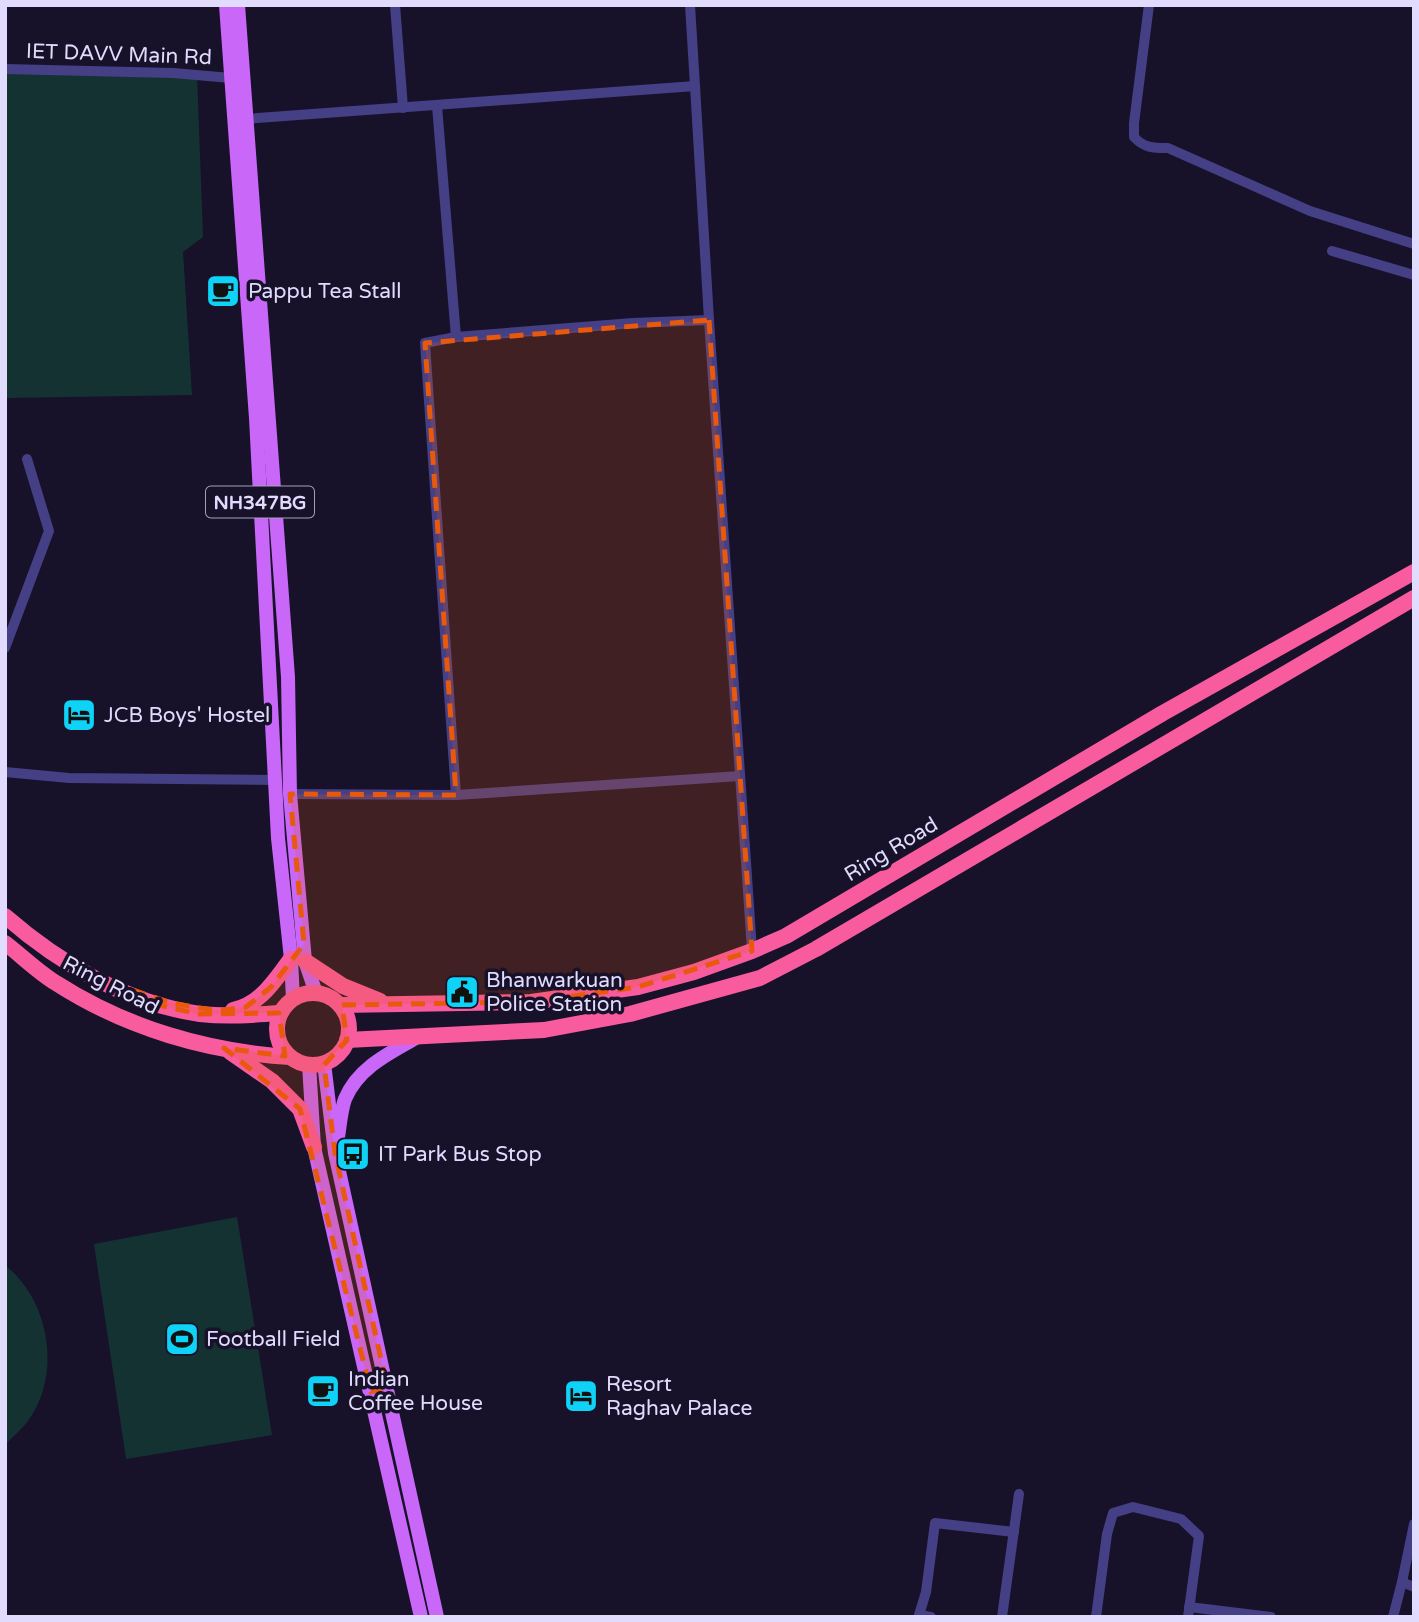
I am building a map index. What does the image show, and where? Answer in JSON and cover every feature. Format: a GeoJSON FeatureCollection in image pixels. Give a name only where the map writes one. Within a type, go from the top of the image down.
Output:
{"type":"FeatureCollection","features":[{"type":"Feature","properties":{"kind":"highway","name":"Ring Road"},"geometry":{"type":"LineString","coordinates":[[340,1005],[531,1002],[638,987],[752,951],[786,936],[1163,713],[1414,572]]}},
{"type":"Feature","properties":{"kind":"highway"},"geometry":{"type":"LineString","coordinates":[[347,1040],[544,1030],[630,1014],[760,978],[816,949],[1414,598]]}},
{"type":"Feature","properties":{"kind":"highway","name":"Ring Road"},"geometry":{"type":"LineString","coordinates":[[5,916],[85,974],[149,1003],[199,1014],[238,1016],[280,1013]]}},
{"type":"Feature","properties":{"kind":"highway","name":"Ring Road"},"geometry":{"type":"LineString","coordinates":[[5,943],[55,983],[127,1021],[175,1038],[258,1055],[290,1057]]}},
{"type":"Feature","properties":{"kind":"highway"},"geometry":{"type":"LineString","coordinates":[[85,974],[171,1003],[232,1011],[246,1007],[260,998],[298,960],[343,986],[392,1005]]}},
{"type":"Feature","properties":{"kind":"highway"},"geometry":{"type":"LineString","coordinates":[[316,993],[329,996],[340,1005],[348,1022],[347,1040],[338,1054],[316,1064],[290,1057],[278,1037],[278,1021],[280,1013],[293,999],[302,994],[316,993]]}},
{"type":"Feature","properties":{"kind":"highway"},"geometry":{"type":"LineString","coordinates":[[223,1048],[272,1081],[300,1109],[314,1147]]}},
{"type":"Feature","properties":{"kind":"main road","name":"NH347BG"},"geometry":{"type":"LineString","coordinates":[[226,5],[231,78],[245,119],[288,677],[290,794],[298,960],[293,999]]}},
{"type":"Feature","properties":{"kind":"main road","name":"NH347BG"},"geometry":{"type":"LineString","coordinates":[[237,5],[238,96],[278,838],[298,960],[316,993]]}},
{"type":"Feature","properties":{"kind":"main road"},"geometry":{"type":"LineString","coordinates":[[335,1153],[345,1100],[358,1077],[382,1057],[416,1038]]}},
{"type":"Feature","properties":{"kind":"main road"},"geometry":{"type":"LineString","coordinates":[[316,1064],[437,1617]]}},
{"type":"Feature","properties":{"kind":"main road"},"geometry":{"type":"LineString","coordinates":[[316,1064],[314,1147],[421,1617]]}},
{"type":"Feature","properties":{"kind":"main road"},"geometry":{"type":"LineString","coordinates":[[371,1392],[387,1386]]}},
{"type":"Feature","properties":{"kind":"street"},"geometry":{"type":"LineString","coordinates":[[395,5],[403,108]]}},
{"type":"Feature","properties":{"kind":"street"},"geometry":{"type":"LineString","coordinates":[[690,5],[752,951]]}},
{"type":"Feature","properties":{"kind":"street"},"geometry":{"type":"LineString","coordinates":[[1149,5],[1134,123],[1134,137],[1142,145],[1168,148],[1310,211],[1414,244]]}},
{"type":"Feature","properties":{"kind":"street","name":"IET DAVV Main Rd"},"geometry":{"type":"LineString","coordinates":[[5,69],[173,73],[231,78]]}},
{"type":"Feature","properties":{"kind":"street"},"geometry":{"type":"LineString","coordinates":[[245,119],[695,86]]}},
{"type":"Feature","properties":{"kind":"street"},"geometry":{"type":"LineString","coordinates":[[437,106],[456,337]]}},
{"type":"Feature","properties":{"kind":"street"},"geometry":{"type":"LineString","coordinates":[[1332,251],[1414,275]]}},
{"type":"Feature","properties":{"kind":"street"},"geometry":{"type":"LineString","coordinates":[[456,795],[425,343],[456,337],[633,323],[709,320]]}},
{"type":"Feature","properties":{"kind":"street"},"geometry":{"type":"LineString","coordinates":[[5,648],[49,531],[27,459]]}},
{"type":"Feature","properties":{"kind":"street"},"geometry":{"type":"LineString","coordinates":[[5,772],[69,778],[275,780]]}},
{"type":"Feature","properties":{"kind":"street"},"geometry":{"type":"LineString","coordinates":[[290,794],[456,795],[740,776]]}},
{"type":"Feature","properties":{"kind":"street"},"geometry":{"type":"LineString","coordinates":[[1002,1617],[1019,1494]]}},
{"type":"Feature","properties":{"kind":"street"},"geometry":{"type":"LineString","coordinates":[[1096,1617],[1107,1534],[1113,1513],[1133,1507],[1181,1519],[1199,1536],[1188,1612],[1271,1617]]}},
{"type":"Feature","properties":{"kind":"street"},"geometry":{"type":"LineString","coordinates":[[932,1617],[919,1615],[926,1592],[934,1523],[1014,1532]]}},
{"type":"Feature","properties":{"kind":"street"},"geometry":{"type":"LineString","coordinates":[[1393,1617],[1414,1524]]}},
{"type":"Feature","properties":{"kind":"street"},"geometry":{"type":"LineString","coordinates":[[1402,1582],[1414,1587]]}},
{"type":"Feature","properties":{"kind":"highlighted area"},"geometry":{"type":"Polygon","coordinates":[[[709,320],[752,951],[638,987],[531,1002],[342,1005],[347,1040],[324,1065],[335,1153],[387,1386],[371,1392],[300,1109],[224,1048],[285,1056],[279,1013],[199,1014],[149,1003],[85,974],[171,1003],[218,1011],[246,1007],[271,987],[304,944],[290,794],[456,795],[425,343],[709,320]]]}},
{"type":"Feature","properties":{"kind":"green space"},"geometry":{"type":"Polygon","coordinates":[[[5,69],[197,75],[203,237],[183,252],[192,395],[5,398],[5,69]]]}},
{"type":"Feature","properties":{"kind":"green space","name":"Football Field"},"geometry":{"type":"Polygon","coordinates":[[[237,1217],[272,1435],[126,1459],[94,1244],[237,1217]]]}},
{"type":"Feature","properties":{"kind":"green space"},"geometry":{"type":"Polygon","coordinates":[[[5,1265],[20,1280],[32,1298],[41,1318],[48,1360],[39,1402],[28,1421],[5,1445],[5,1265]]]}},
{"type":"Feature","properties":{"kind":"place","name":"Pappu Tea Stall"},"geometry":{"type":"Point","coordinates":[223,291]}},
{"type":"Feature","properties":{"kind":"place","name":"JCB Boys' Hostel"},"geometry":{"type":"Point","coordinates":[79,715]}},
{"type":"Feature","properties":{"kind":"place","name":"Bhanwarkuan Police Station"},"geometry":{"type":"Point","coordinates":[462,992]}},
{"type":"Feature","properties":{"kind":"place","name":"IT Park Bus Stop"},"geometry":{"type":"Point","coordinates":[353,1154]}},
{"type":"Feature","properties":{"kind":"place","name":"Football Field"},"geometry":{"type":"Point","coordinates":[182,1339]}},
{"type":"Feature","properties":{"kind":"place","name":"Indian Coffee House"},"geometry":{"type":"Point","coordinates":[323,1391]}},
{"type":"Feature","properties":{"kind":"place","name":"Resort Raghav Palace"},"geometry":{"type":"Point","coordinates":[581,1396]}}]}
